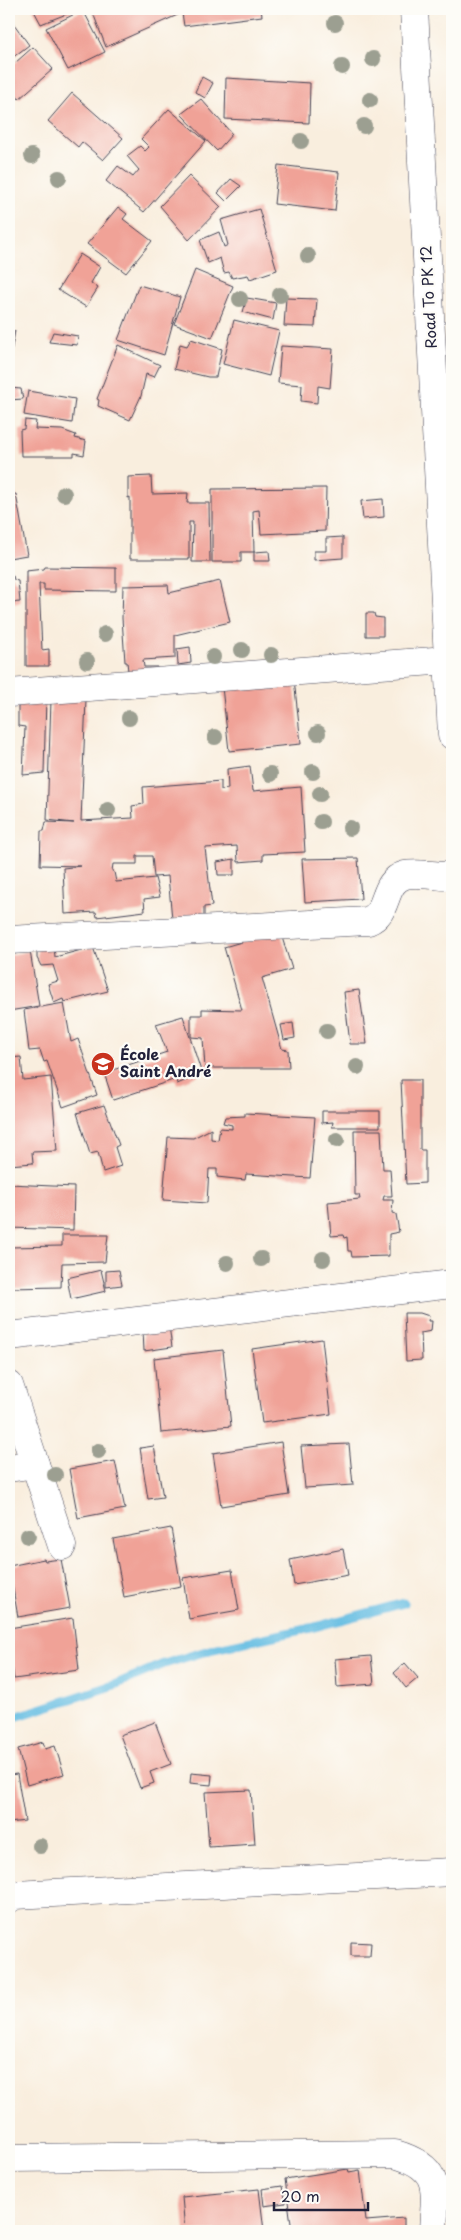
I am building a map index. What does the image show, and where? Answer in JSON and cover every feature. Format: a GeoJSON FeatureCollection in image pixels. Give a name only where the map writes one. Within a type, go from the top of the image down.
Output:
{"type":"FeatureCollection","features":[{"type":"Feature","properties":{"kind":"street","name":"Road To PK 12"},"geometry":{"type":"LineString","coordinates":[[414,9],[448,576],[447,660],[452,735]]}},
{"type":"Feature","properties":{"kind":"street"},"geometry":{"type":"LineString","coordinates":[[9,693],[447,660]]}},
{"type":"Feature","properties":{"kind":"street"},"geometry":{"type":"LineString","coordinates":[[9,940],[368,921],[375,918],[381,912],[389,886],[406,874],[452,877]]}},
{"type":"Feature","properties":{"kind":"street"},"geometry":{"type":"LineString","coordinates":[[9,1336],[452,1284]]}},
{"type":"Feature","properties":{"kind":"street"},"geometry":{"type":"LineString","coordinates":[[9,1385],[22,1466],[62,1546]]}},
{"type":"Feature","properties":{"kind":"street"},"geometry":{"type":"LineString","coordinates":[[9,1899],[15,1895],[452,1872]]}},
{"type":"Feature","properties":{"kind":"street"},"geometry":{"type":"LineString","coordinates":[[9,2158],[395,2154],[413,2159],[426,2169],[436,2186],[433,2231]]}},
{"type":"Feature","properties":{"kind":"building"},"geometry":{"type":"Polygon","coordinates":[[[33,9],[79,9],[41,24],[33,9]]]}},
{"type":"Feature","properties":{"kind":"building"},"geometry":{"type":"Polygon","coordinates":[[[102,9],[261,9],[262,16],[184,26],[182,13],[106,47],[93,13],[102,9]]]}},
{"type":"Feature","properties":{"kind":"building"},"geometry":{"type":"Polygon","coordinates":[[[83,10],[105,52],[68,70],[46,28],[83,10]]]}},
{"type":"Feature","properties":{"kind":"building"},"geometry":{"type":"Polygon","coordinates":[[[9,17],[29,45],[12,58],[15,63],[33,47],[53,69],[19,99],[9,86],[9,17]]]}},
{"type":"Feature","properties":{"kind":"building"},"geometry":{"type":"Polygon","coordinates":[[[202,77],[213,83],[205,98],[195,92],[202,77]]]}},
{"type":"Feature","properties":{"kind":"building"},"geometry":{"type":"Polygon","coordinates":[[[226,78],[310,83],[309,123],[225,119],[226,78]]]}},
{"type":"Feature","properties":{"kind":"building"},"geometry":{"type":"Polygon","coordinates":[[[72,93],[123,138],[103,160],[82,142],[78,147],[48,121],[72,93]]]}},
{"type":"Feature","properties":{"kind":"building"},"geometry":{"type":"Polygon","coordinates":[[[201,99],[232,134],[217,151],[181,114],[201,99]]]}},
{"type":"Feature","properties":{"kind":"building"},"geometry":{"type":"Polygon","coordinates":[[[169,109],[206,141],[144,212],[106,181],[118,166],[133,177],[139,170],[127,156],[140,146],[145,151],[149,147],[141,139],[169,109]]]}},
{"type":"Feature","properties":{"kind":"building"},"geometry":{"type":"Polygon","coordinates":[[[278,165],[339,172],[335,211],[274,204],[278,165]]]}},
{"type":"Feature","properties":{"kind":"building"},"geometry":{"type":"Polygon","coordinates":[[[189,176],[221,207],[189,240],[160,206],[189,176]]]}},
{"type":"Feature","properties":{"kind":"building"},"geometry":{"type":"Polygon","coordinates":[[[231,179],[241,186],[226,201],[218,193],[231,179]]]}},
{"type":"Feature","properties":{"kind":"building"},"geometry":{"type":"Polygon","coordinates":[[[118,207],[127,214],[123,219],[152,241],[126,273],[87,244],[118,207]]]}},
{"type":"Feature","properties":{"kind":"building"},"geometry":{"type":"Polygon","coordinates":[[[259,209],[277,270],[250,279],[248,275],[232,278],[229,272],[224,273],[220,258],[208,263],[200,240],[219,232],[224,247],[228,245],[221,220],[259,209]]]}},
{"type":"Feature","properties":{"kind":"building"},"geometry":{"type":"Polygon","coordinates":[[[80,254],[100,267],[91,283],[98,288],[86,307],[58,290],[80,254]]]}},
{"type":"Feature","properties":{"kind":"building"},"geometry":{"type":"Polygon","coordinates":[[[195,270],[233,286],[212,338],[174,324],[195,270]]]}},
{"type":"Feature","properties":{"kind":"building"},"geometry":{"type":"Polygon","coordinates":[[[139,285],[180,297],[164,355],[118,340],[139,285]]]}},
{"type":"Feature","properties":{"kind":"building"},"geometry":{"type":"Polygon","coordinates":[[[247,298],[276,303],[273,320],[243,312],[247,298]]]}},
{"type":"Feature","properties":{"kind":"building"},"geometry":{"type":"Polygon","coordinates":[[[286,298],[317,299],[315,327],[284,326],[286,298]]]}},
{"type":"Feature","properties":{"kind":"building"},"geometry":{"type":"Polygon","coordinates":[[[234,320],[279,331],[269,376],[223,364],[234,320]]]}},
{"type":"Feature","properties":{"kind":"building"},"geometry":{"type":"Polygon","coordinates":[[[9,329],[15,331],[10,358],[9,358],[9,329]]]}},
{"type":"Feature","properties":{"kind":"building"},"geometry":{"type":"Polygon","coordinates":[[[53,332],[78,336],[77,345],[49,342],[53,332]]]}},
{"type":"Feature","properties":{"kind":"building"},"geometry":{"type":"Polygon","coordinates":[[[191,339],[222,349],[216,377],[174,369],[180,344],[187,346],[191,339]]]}},
{"type":"Feature","properties":{"kind":"building"},"geometry":{"type":"Polygon","coordinates":[[[118,345],[160,365],[154,377],[146,374],[141,396],[130,420],[98,406],[99,400],[97,399],[118,345]]]}},
{"type":"Feature","properties":{"kind":"building"},"geometry":{"type":"Polygon","coordinates":[[[281,346],[333,349],[330,388],[318,386],[317,403],[301,401],[302,385],[278,383],[281,346]]]}},
{"type":"Feature","properties":{"kind":"building"},"geometry":{"type":"Polygon","coordinates":[[[9,388],[21,389],[23,399],[9,400],[9,388]]]}},
{"type":"Feature","properties":{"kind":"building"},"geometry":{"type":"Polygon","coordinates":[[[28,391],[75,399],[72,423],[24,415],[28,391]]]}},
{"type":"Feature","properties":{"kind":"building"},"geometry":{"type":"Polygon","coordinates":[[[25,420],[36,421],[35,429],[62,430],[76,435],[75,438],[86,441],[84,455],[74,453],[74,456],[21,456],[20,430],[24,429],[25,420]]]}},
{"type":"Feature","properties":{"kind":"building"},"geometry":{"type":"Polygon","coordinates":[[[151,476],[152,494],[188,493],[187,503],[209,503],[210,562],[192,562],[193,522],[189,522],[189,559],[130,559],[130,497],[128,498],[128,477],[151,476]]]}},
{"type":"Feature","properties":{"kind":"building"},"geometry":{"type":"Polygon","coordinates":[[[326,488],[325,531],[261,534],[259,510],[253,511],[254,552],[241,552],[241,562],[212,562],[212,489],[326,488]]]}},
{"type":"Feature","properties":{"kind":"building"},"geometry":{"type":"Polygon","coordinates":[[[16,494],[27,555],[9,558],[9,495],[16,494]]]}},
{"type":"Feature","properties":{"kind":"building"},"geometry":{"type":"Polygon","coordinates":[[[383,499],[384,517],[363,519],[361,501],[383,499]]]}},
{"type":"Feature","properties":{"kind":"building"},"geometry":{"type":"Polygon","coordinates":[[[343,537],[343,558],[314,560],[314,551],[326,551],[326,538],[343,537]]]}},
{"type":"Feature","properties":{"kind":"building"},"geometry":{"type":"Polygon","coordinates":[[[269,551],[270,561],[254,561],[254,552],[269,551]]]}},
{"type":"Feature","properties":{"kind":"building"},"geometry":{"type":"Polygon","coordinates":[[[45,567],[116,568],[116,591],[44,590],[44,584],[39,584],[42,650],[49,649],[49,666],[26,666],[26,571],[44,569],[45,567]]]}},
{"type":"Feature","properties":{"kind":"building"},"geometry":{"type":"Polygon","coordinates":[[[9,576],[13,576],[14,580],[18,581],[20,602],[9,603],[9,576]]]}},
{"type":"Feature","properties":{"kind":"building"},"geometry":{"type":"Polygon","coordinates":[[[220,581],[230,622],[175,635],[175,658],[143,660],[144,667],[157,667],[158,677],[128,671],[127,662],[125,662],[122,618],[123,586],[168,585],[169,593],[220,581]]]}},
{"type":"Feature","properties":{"kind":"building"},"geometry":{"type":"Polygon","coordinates":[[[366,613],[374,613],[375,617],[383,618],[383,636],[366,636],[366,613]]]}},
{"type":"Feature","properties":{"kind":"building"},"geometry":{"type":"Polygon","coordinates":[[[190,647],[191,663],[178,665],[177,649],[190,647]]]}},
{"type":"Feature","properties":{"kind":"building"},"geometry":{"type":"Polygon","coordinates":[[[294,679],[301,744],[229,751],[222,687],[294,679]]]}},
{"type":"Feature","properties":{"kind":"building"},"geometry":{"type":"Polygon","coordinates":[[[46,697],[44,773],[23,775],[25,727],[18,726],[18,698],[46,697]]]}},
{"type":"Feature","properties":{"kind":"building"},"geometry":{"type":"Polygon","coordinates":[[[86,699],[81,821],[133,818],[132,806],[144,804],[143,787],[221,781],[221,790],[228,789],[227,769],[250,766],[253,791],[301,787],[305,852],[263,854],[263,860],[238,862],[237,846],[205,848],[212,906],[204,907],[204,917],[172,919],[168,876],[154,877],[152,856],[137,856],[137,864],[113,864],[112,871],[114,872],[116,882],[155,878],[160,897],[144,899],[145,911],[97,917],[96,912],[65,914],[63,868],[81,866],[40,865],[41,831],[44,831],[46,822],[74,823],[47,820],[51,700],[86,699]]]}},
{"type":"Feature","properties":{"kind":"building"},"geometry":{"type":"Polygon","coordinates":[[[358,858],[361,899],[305,902],[302,859],[358,858]]]}},
{"type":"Feature","properties":{"kind":"building"},"geometry":{"type":"Polygon","coordinates":[[[234,859],[234,875],[218,875],[217,862],[234,859]]]}},
{"type":"Feature","properties":{"kind":"building"},"geometry":{"type":"Polygon","coordinates":[[[280,931],[292,969],[262,978],[282,1049],[288,1050],[289,1068],[205,1068],[203,1038],[191,1037],[191,1015],[202,1015],[202,1009],[242,1010],[224,947],[280,931]]]}},
{"type":"Feature","properties":{"kind":"building"},"geometry":{"type":"Polygon","coordinates":[[[54,946],[55,957],[93,947],[108,991],[64,1002],[63,999],[54,1003],[48,984],[58,981],[53,965],[41,966],[37,958],[37,948],[54,946]]]}},
{"type":"Feature","properties":{"kind":"building"},"geometry":{"type":"Polygon","coordinates":[[[30,951],[39,1006],[9,1011],[9,955],[30,951]]]}},
{"type":"Feature","properties":{"kind":"building"},"geometry":{"type":"Polygon","coordinates":[[[359,990],[367,1044],[350,1044],[344,992],[359,990]]]}},
{"type":"Feature","properties":{"kind":"building"},"geometry":{"type":"Polygon","coordinates":[[[64,1003],[71,1042],[78,1039],[97,1095],[63,1107],[47,1061],[44,1062],[40,1050],[29,1051],[24,1010],[64,1003]]]}},
{"type":"Feature","properties":{"kind":"building"},"geometry":{"type":"Polygon","coordinates":[[[183,1016],[202,1074],[177,1084],[176,1079],[113,1100],[104,1073],[167,1052],[156,1024],[183,1016]]]}},
{"type":"Feature","properties":{"kind":"building"},"geometry":{"type":"Polygon","coordinates":[[[293,1023],[295,1038],[284,1040],[281,1025],[293,1023]]]}},
{"type":"Feature","properties":{"kind":"building"},"geometry":{"type":"Polygon","coordinates":[[[21,1057],[23,1080],[51,1077],[57,1151],[32,1152],[33,1163],[9,1165],[9,1058],[21,1057]]]}},
{"type":"Feature","properties":{"kind":"building"},"geometry":{"type":"Polygon","coordinates":[[[401,1080],[420,1080],[420,1150],[425,1150],[425,1183],[406,1184],[401,1080]]]}},
{"type":"Feature","properties":{"kind":"building"},"geometry":{"type":"Polygon","coordinates":[[[104,1105],[119,1145],[115,1147],[121,1166],[103,1172],[98,1152],[90,1154],[77,1113],[104,1105]]]}},
{"type":"Feature","properties":{"kind":"building"},"geometry":{"type":"Polygon","coordinates":[[[322,1111],[380,1111],[380,1127],[332,1127],[333,1122],[322,1123],[322,1111]]]}},
{"type":"Feature","properties":{"kind":"building"},"geometry":{"type":"Polygon","coordinates":[[[245,1113],[315,1117],[310,1178],[246,1174],[245,1180],[217,1177],[217,1169],[209,1169],[207,1203],[163,1200],[168,1137],[193,1138],[211,1129],[211,1139],[218,1140],[220,1128],[232,1129],[232,1125],[223,1123],[225,1117],[245,1116],[245,1113]]]}},
{"type":"Feature","properties":{"kind":"building"},"geometry":{"type":"Polygon","coordinates":[[[354,1130],[381,1130],[383,1169],[390,1169],[392,1196],[384,1196],[383,1200],[393,1200],[392,1213],[396,1214],[399,1232],[389,1234],[389,1256],[352,1257],[351,1251],[348,1251],[347,1237],[344,1238],[343,1235],[331,1236],[328,1202],[360,1199],[359,1195],[355,1195],[354,1130]]]}},
{"type":"Feature","properties":{"kind":"building"},"geometry":{"type":"Polygon","coordinates":[[[9,1184],[74,1187],[73,1230],[9,1228],[9,1184]]]}},
{"type":"Feature","properties":{"kind":"building"},"geometry":{"type":"Polygon","coordinates":[[[62,1235],[108,1235],[105,1262],[62,1263],[61,1287],[9,1288],[9,1247],[62,1246],[62,1235]]]}},
{"type":"Feature","properties":{"kind":"building"},"geometry":{"type":"Polygon","coordinates":[[[101,1270],[106,1291],[71,1299],[67,1278],[101,1270]]]}},
{"type":"Feature","properties":{"kind":"building"},"geometry":{"type":"Polygon","coordinates":[[[119,1270],[122,1285],[106,1287],[106,1271],[119,1270]]]}},
{"type":"Feature","properties":{"kind":"building"},"geometry":{"type":"Polygon","coordinates":[[[404,1313],[420,1313],[429,1316],[428,1321],[432,1321],[431,1331],[421,1333],[422,1360],[406,1361],[404,1313]]]}},
{"type":"Feature","properties":{"kind":"building"},"geometry":{"type":"Polygon","coordinates":[[[169,1326],[172,1347],[144,1351],[143,1331],[169,1326]]]}},
{"type":"Feature","properties":{"kind":"building"},"geometry":{"type":"Polygon","coordinates":[[[322,1339],[331,1414],[262,1423],[252,1349],[322,1339]]]}},
{"type":"Feature","properties":{"kind":"building"},"geometry":{"type":"Polygon","coordinates":[[[223,1350],[231,1426],[161,1433],[154,1358],[223,1350]]]}},
{"type":"Feature","properties":{"kind":"building"},"geometry":{"type":"Polygon","coordinates":[[[281,1442],[289,1495],[221,1506],[213,1453],[281,1442]]]}},
{"type":"Feature","properties":{"kind":"building"},"geometry":{"type":"Polygon","coordinates":[[[349,1444],[353,1485],[305,1488],[301,1446],[349,1444]]]}},
{"type":"Feature","properties":{"kind":"building"},"geometry":{"type":"Polygon","coordinates":[[[154,1446],[163,1497],[148,1499],[140,1448],[154,1446]]]}},
{"type":"Feature","properties":{"kind":"building"},"geometry":{"type":"Polygon","coordinates":[[[115,1461],[125,1509],[78,1518],[69,1469],[115,1461]]]}},
{"type":"Feature","properties":{"kind":"building"},"geometry":{"type":"Polygon","coordinates":[[[171,1528],[181,1586],[124,1597],[113,1539],[171,1528]]]}},
{"type":"Feature","properties":{"kind":"building"},"geometry":{"type":"Polygon","coordinates":[[[343,1549],[348,1575],[294,1585],[290,1560],[343,1549]]]}},
{"type":"Feature","properties":{"kind":"building"},"geometry":{"type":"Polygon","coordinates":[[[44,1559],[45,1561],[61,1559],[70,1608],[18,1617],[9,1566],[44,1559]]]}},
{"type":"Feature","properties":{"kind":"building"},"geometry":{"type":"Polygon","coordinates":[[[232,1570],[239,1610],[189,1619],[183,1578],[232,1570]]]}},
{"type":"Feature","properties":{"kind":"building"},"geometry":{"type":"Polygon","coordinates":[[[73,1618],[79,1670],[14,1679],[9,1645],[9,1628],[73,1618]]]}},
{"type":"Feature","properties":{"kind":"building"},"geometry":{"type":"Polygon","coordinates":[[[371,1656],[374,1684],[337,1687],[335,1659],[371,1656]]]}},
{"type":"Feature","properties":{"kind":"building"},"geometry":{"type":"Polygon","coordinates":[[[405,1663],[418,1678],[406,1688],[394,1673],[405,1663]]]}},
{"type":"Feature","properties":{"kind":"building"},"geometry":{"type":"Polygon","coordinates":[[[155,1722],[171,1764],[150,1772],[154,1783],[140,1788],[120,1735],[155,1722]]]}},
{"type":"Feature","properties":{"kind":"building"},"geometry":{"type":"Polygon","coordinates":[[[43,1742],[45,1749],[55,1746],[64,1774],[27,1785],[18,1749],[43,1742]]]}},
{"type":"Feature","properties":{"kind":"building"},"geometry":{"type":"Polygon","coordinates":[[[191,1773],[212,1775],[211,1785],[190,1783],[191,1773]]]}},
{"type":"Feature","properties":{"kind":"building"},"geometry":{"type":"Polygon","coordinates":[[[17,1774],[25,1821],[9,1823],[9,1775],[17,1774]]]}},
{"type":"Feature","properties":{"kind":"building"},"geometry":{"type":"Polygon","coordinates":[[[251,1790],[255,1844],[209,1847],[205,1792],[251,1790]]]}},
{"type":"Feature","properties":{"kind":"building"},"geometry":{"type":"Polygon","coordinates":[[[351,1942],[371,1943],[370,1956],[351,1956],[351,1942]]]}},
{"type":"Feature","properties":{"kind":"building"},"geometry":{"type":"Polygon","coordinates":[[[348,2169],[349,2172],[360,2170],[366,2221],[404,2218],[404,2231],[292,2231],[285,2179],[348,2169]]]}},
{"type":"Feature","properties":{"kind":"building"},"geometry":{"type":"Polygon","coordinates":[[[282,2186],[285,2203],[264,2206],[262,2189],[282,2186]]]}},
{"type":"Feature","properties":{"kind":"building"},"geometry":{"type":"Polygon","coordinates":[[[259,2189],[264,2231],[185,2231],[182,2197],[259,2189]]]}},
{"type":"Feature","properties":{"kind":"waterway"},"geometry":{"type":"LineString","coordinates":[[9,1719],[114,1685],[164,1664],[213,1649],[311,1628],[404,1603]]}},
{"type":"Feature","properties":{"kind":"place","name":"École Saint André"},"geometry":{"type":"Point","coordinates":[103,1064]}}]}
